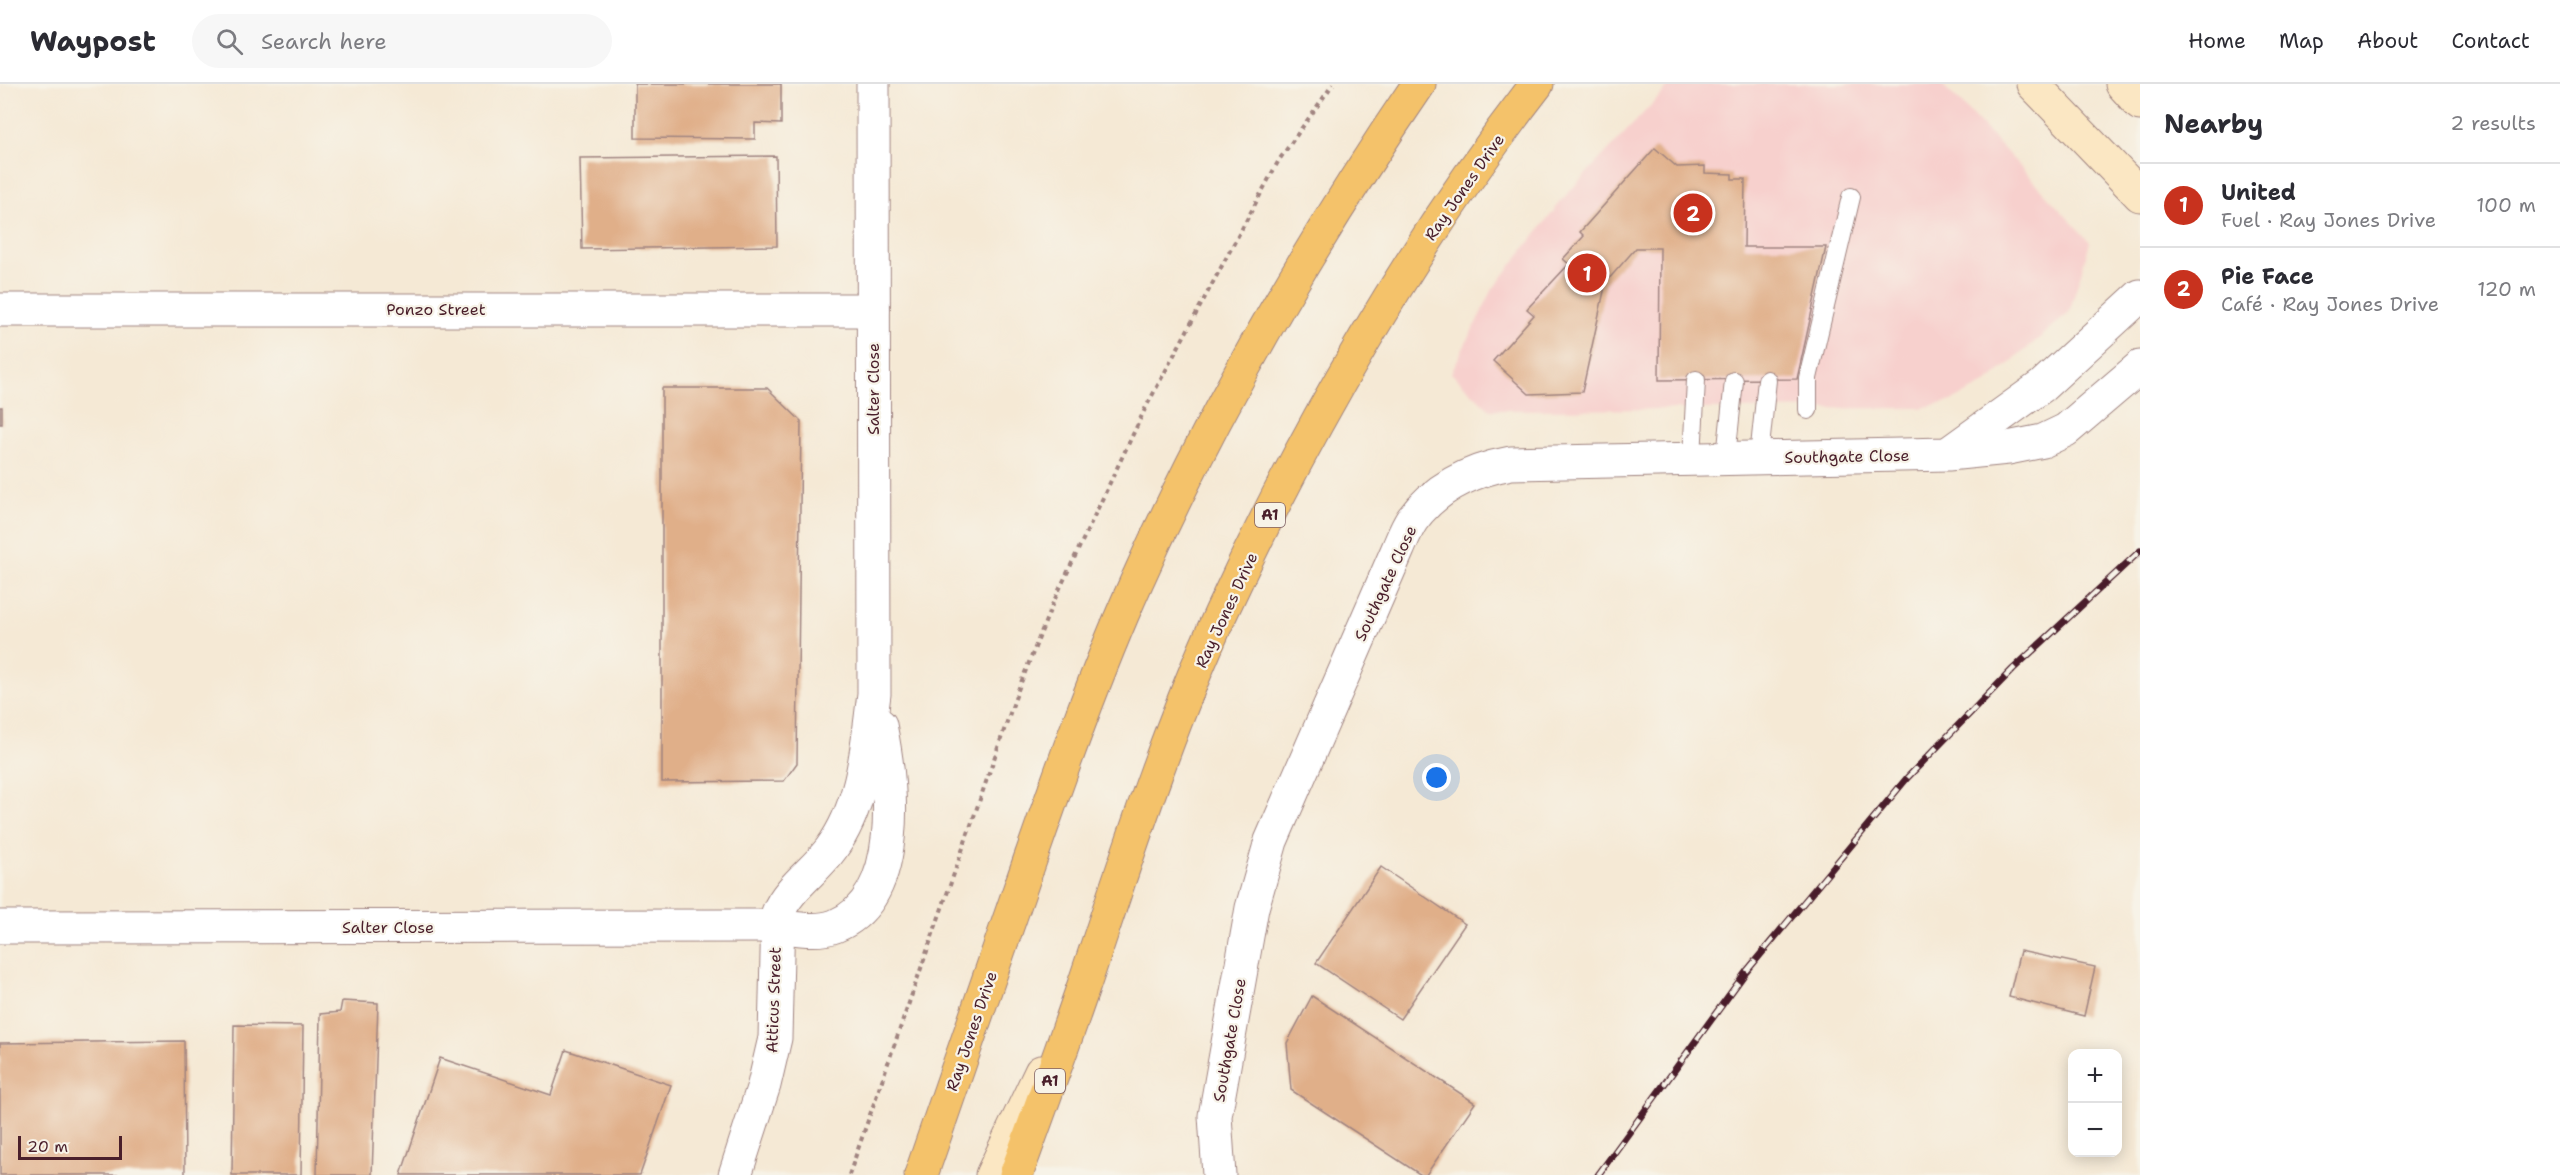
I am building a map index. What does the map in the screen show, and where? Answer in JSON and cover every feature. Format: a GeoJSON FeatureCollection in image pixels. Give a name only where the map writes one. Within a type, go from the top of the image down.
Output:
{"type":"FeatureCollection","features":[{"type":"Feature","properties":{"kind":"highway","name":"Ray Jones Drive"},"geometry":{"type":"LineString","coordinates":[[921,1175],[1055,788],[1135,584],[1176,497],[1254,346],[1328,222],[1419,84]]}},
{"type":"Feature","properties":{"kind":"highway","name":"Ray Jones Drive"},"geometry":{"type":"LineString","coordinates":[[1083,987],[1147,796],[1221,614],[1275,505],[1305,446],[1394,292],[1440,218],[1537,84]]}},
{"type":"Feature","properties":{"kind":"highway","name":"A1"},"geometry":{"type":"LineString","coordinates":[[1016,1175],[1083,987]]}},
{"type":"Feature","properties":{"kind":"main road"},"geometry":{"type":"LineString","coordinates":[[2033,84],[2140,195]]}},
{"type":"Feature","properties":{"kind":"main road"},"geometry":{"type":"LineString","coordinates":[[2122,84],[2140,104]]}},
{"type":"Feature","properties":{"kind":"main road","name":"Ray Jones Drive"},"geometry":{"type":"LineString","coordinates":[[992,1175],[1083,987]]}},
{"type":"Feature","properties":{"kind":"street","name":"Salter Close"},"geometry":{"type":"LineString","coordinates":[[776,926],[781,906],[823,859],[845,826],[860,783],[874,693],[873,84]]}},
{"type":"Feature","properties":{"kind":"street"},"geometry":{"type":"LineString","coordinates":[[1948,454],[2042,386],[2140,296]]}},
{"type":"Feature","properties":{"kind":"street","name":"Ponzo Street"},"geometry":{"type":"LineString","coordinates":[[0,310],[873,310]]}},
{"type":"Feature","properties":{"kind":"street","name":"Southgate Close"},"geometry":{"type":"LineString","coordinates":[[1219,1175],[1215,1116],[1252,908],[1271,841],[1412,521],[1426,504],[1445,488],[1488,467],[1548,461],[1948,454],[2020,447],[2056,436],[2075,424],[2140,367]]}},
{"type":"Feature","properties":{"kind":"street","name":"Salter Close"},"geometry":{"type":"LineString","coordinates":[[0,927],[776,926],[811,930],[835,926],[862,906],[880,878],[887,846],[888,797],[884,744],[874,693]]}},
{"type":"Feature","properties":{"kind":"street","name":"Atticus Street"},"geometry":{"type":"LineString","coordinates":[[735,1175],[764,1085],[775,1038],[776,926]]}},
{"type":"Feature","properties":{"kind":"lane"},"geometry":{"type":"LineString","coordinates":[[1808,410],[1808,378],[1851,197]]}},
{"type":"Feature","properties":{"kind":"lane"},"geometry":{"type":"LineString","coordinates":[[1692,458],[1696,380]]}},
{"type":"Feature","properties":{"kind":"lane"},"geometry":{"type":"LineString","coordinates":[[1759,457],[1767,380]]}},
{"type":"Feature","properties":{"kind":"lane"},"geometry":{"type":"LineString","coordinates":[[1726,458],[1734,381]]}},
{"type":"Feature","properties":{"kind":"path"},"geometry":{"type":"LineString","coordinates":[[849,1175],[1018,690],[1052,605],[1145,409],[1237,237],[1279,160],[1333,84]]}},
{"type":"Feature","properties":{"kind":"shaded area"},"geometry":{"type":"Polygon","coordinates":[[[1671,84],[1941,84],[2090,242],[2069,313],[1985,384],[1952,401],[1920,408],[1490,410],[1451,373],[1493,289],[1567,194],[1671,84]]]}},
{"type":"Feature","properties":{"kind":"building"},"geometry":{"type":"Polygon","coordinates":[[[635,84],[781,84],[781,124],[755,123],[755,139],[635,138],[635,84]]]}},
{"type":"Feature","properties":{"kind":"building"},"geometry":{"type":"Polygon","coordinates":[[[1655,148],[1677,167],[1705,166],[1705,173],[1732,174],[1732,179],[1745,179],[1744,247],[1826,247],[1797,379],[1659,380],[1660,248],[1636,248],[1606,282],[1582,392],[1529,394],[1493,361],[1534,315],[1527,309],[1569,264],[1563,259],[1584,236],[1580,232],[1655,148]]]}},
{"type":"Feature","properties":{"kind":"building"},"geometry":{"type":"Polygon","coordinates":[[[776,156],[777,246],[582,249],[580,158],[776,156]]]}},
{"type":"Feature","properties":{"kind":"building"},"geometry":{"type":"Polygon","coordinates":[[[662,388],[767,388],[801,421],[797,763],[784,781],[662,782],[662,388]]]}},
{"type":"Feature","properties":{"kind":"building"},"geometry":{"type":"Polygon","coordinates":[[[0,407],[2,407],[2,424],[0,424],[0,407]]]}},
{"type":"Feature","properties":{"kind":"building"},"geometry":{"type":"Polygon","coordinates":[[[1381,867],[1465,924],[1400,1019],[1316,963],[1381,867]]]}},
{"type":"Feature","properties":{"kind":"building"},"geometry":{"type":"Polygon","coordinates":[[[2020,951],[2095,967],[2084,1016],[2009,997],[2020,951]]]}},
{"type":"Feature","properties":{"kind":"building"},"geometry":{"type":"Polygon","coordinates":[[[1312,996],[1475,1103],[1426,1175],[1421,1175],[1291,1090],[1287,1043],[1312,996]]]}},
{"type":"Feature","properties":{"kind":"building"},"geometry":{"type":"Polygon","coordinates":[[[342,1001],[378,1003],[372,1175],[317,1175],[320,1014],[340,1012],[342,1001]]]}},
{"type":"Feature","properties":{"kind":"building"},"geometry":{"type":"Polygon","coordinates":[[[234,1025],[303,1026],[301,1175],[232,1175],[234,1025]]]}},
{"type":"Feature","properties":{"kind":"building"},"geometry":{"type":"Polygon","coordinates":[[[184,1041],[185,1175],[0,1175],[0,1043],[184,1041]]]}},
{"type":"Feature","properties":{"kind":"building"},"geometry":{"type":"Polygon","coordinates":[[[566,1050],[671,1085],[640,1175],[401,1175],[440,1058],[551,1095],[566,1050]]]}},
{"type":"Feature","properties":{"kind":"railway"},"geometry":{"type":"LineString","coordinates":[[1598,1175],[1746,972],[1907,778],[2013,669],[2140,551]]}},
{"type":"Feature","properties":{"kind":"place","name":"Pie Face"},"geometry":{"type":"Point","coordinates":[1693,213]}},
{"type":"Feature","properties":{"kind":"place","name":"United"},"geometry":{"type":"Point","coordinates":[1587,273]}}]}
